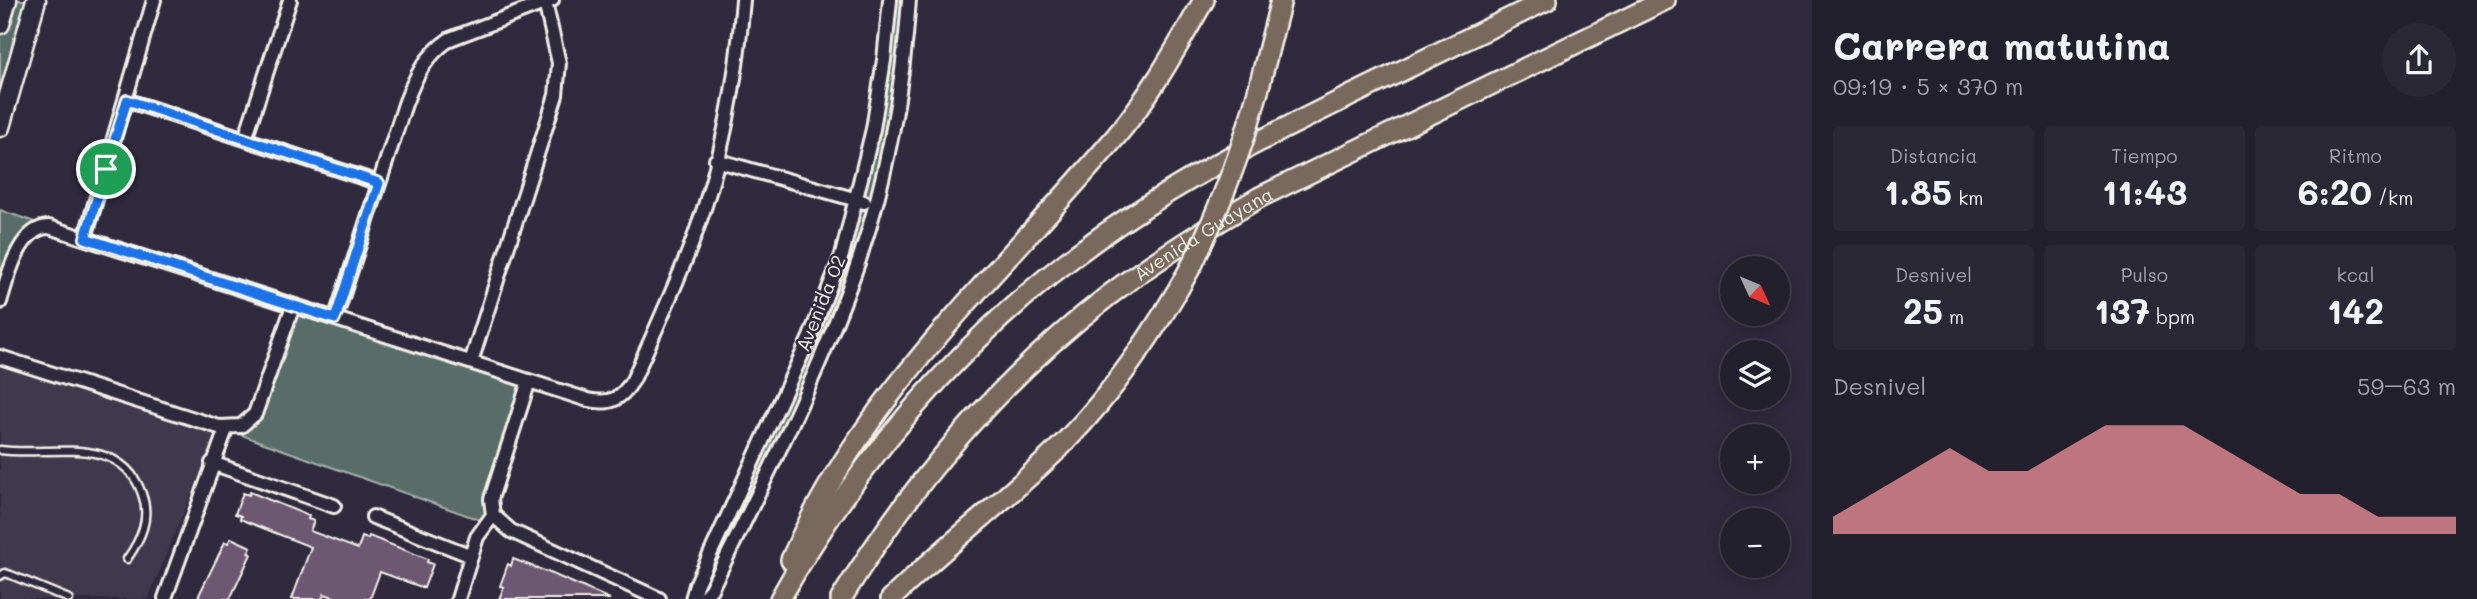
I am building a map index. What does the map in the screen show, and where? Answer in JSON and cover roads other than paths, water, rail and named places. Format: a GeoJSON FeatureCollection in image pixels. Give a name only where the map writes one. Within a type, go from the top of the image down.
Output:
{"type":"FeatureCollection","features":[{"type":"Feature","properties":{"kind":"main road"},"geometry":{"type":"LineString","coordinates":[[775,599],[805,528],[834,475],[862,432],[954,318],[1120,132],[1168,62],[1204,0]]}},
{"type":"Feature","properties":{"kind":"main road"},"geometry":{"type":"LineString","coordinates":[[891,599],[1023,482],[1084,421],[1149,338],[1193,263],[1230,180],[1258,91],[1281,0]]}},
{"type":"Feature","properties":{"kind":"main road"},"geometry":{"type":"LineString","coordinates":[[780,599],[832,515],[907,417],[984,334],[1069,260],[1144,206],[1215,164],[1547,0]]}},
{"type":"Feature","properties":{"kind":"main road","name":"Avenida Guayana"},"geometry":{"type":"LineString","coordinates":[[841,599],[891,521],[972,421],[1048,345],[1110,294],[1204,230],[1260,197],[1665,0]]}},
{"type":"Feature","properties":{"kind":"street"},"geometry":{"type":"LineString","coordinates":[[0,24],[7,0]]}},
{"type":"Feature","properties":{"kind":"street"},"geometry":{"type":"LineString","coordinates":[[0,127],[36,0]]}},
{"type":"Feature","properties":{"kind":"street"},"geometry":{"type":"LineString","coordinates":[[85,238],[154,0]]}},
{"type":"Feature","properties":{"kind":"street"},"geometry":{"type":"LineString","coordinates":[[245,139],[290,0]]}},
{"type":"Feature","properties":{"kind":"street"},"geometry":{"type":"LineString","coordinates":[[0,302],[15,258],[35,230],[49,227],[528,381],[599,402],[615,400],[626,391],[698,228],[731,92],[743,0]]}},
{"type":"Feature","properties":{"kind":"street","name":"Avenida 02"},"geometry":{"type":"LineString","coordinates":[[692,599],[696,584],[823,305],[842,255],[857,200],[881,85],[890,0]]}},
{"type":"Feature","properties":{"kind":"street","name":"Avenida 02"},"geometry":{"type":"LineString","coordinates":[[702,599],[717,578],[820,358],[859,259],[898,97],[909,0]]}},
{"type":"Feature","properties":{"kind":"street"},"geometry":{"type":"LineString","coordinates":[[335,319],[413,83],[427,58],[450,39],[549,1],[559,62],[556,95],[471,362]]}},
{"type":"Feature","properties":{"kind":"street"},"geometry":{"type":"LineString","coordinates":[[127,100],[379,183]]}},
{"type":"Feature","properties":{"kind":"street"},"geometry":{"type":"LineString","coordinates":[[716,160],[874,205]]}},
{"type":"Feature","properties":{"kind":"street"},"geometry":{"type":"LineString","coordinates":[[0,357],[226,429],[240,426],[255,414],[293,306]]}},
{"type":"Feature","properties":{"kind":"street"},"geometry":{"type":"LineString","coordinates":[[528,381],[491,499],[493,515],[512,531],[655,598]]}},
{"type":"Feature","properties":{"kind":"street"},"geometry":{"type":"LineString","coordinates":[[165,598],[226,429]]}},
{"type":"Feature","properties":{"kind":"street"},"geometry":{"type":"LineString","coordinates":[[212,463],[334,506]]}},
{"type":"Feature","properties":{"kind":"street"},"geometry":{"type":"LineString","coordinates":[[457,599],[469,555],[477,537],[493,515]]}},
{"type":"Feature","properties":{"kind":"street"},"geometry":{"type":"LineString","coordinates":[[373,517],[469,555]]}},
{"type":"Feature","properties":{"kind":"lane"},"geometry":{"type":"LineString","coordinates":[[0,450],[24,453],[77,450],[96,452],[123,466],[135,478],[143,495],[146,513],[143,531],[127,559]]}},
{"type":"Feature","properties":{"kind":"lane"},"geometry":{"type":"LineString","coordinates":[[0,576],[5,573],[69,599]]}}]}
